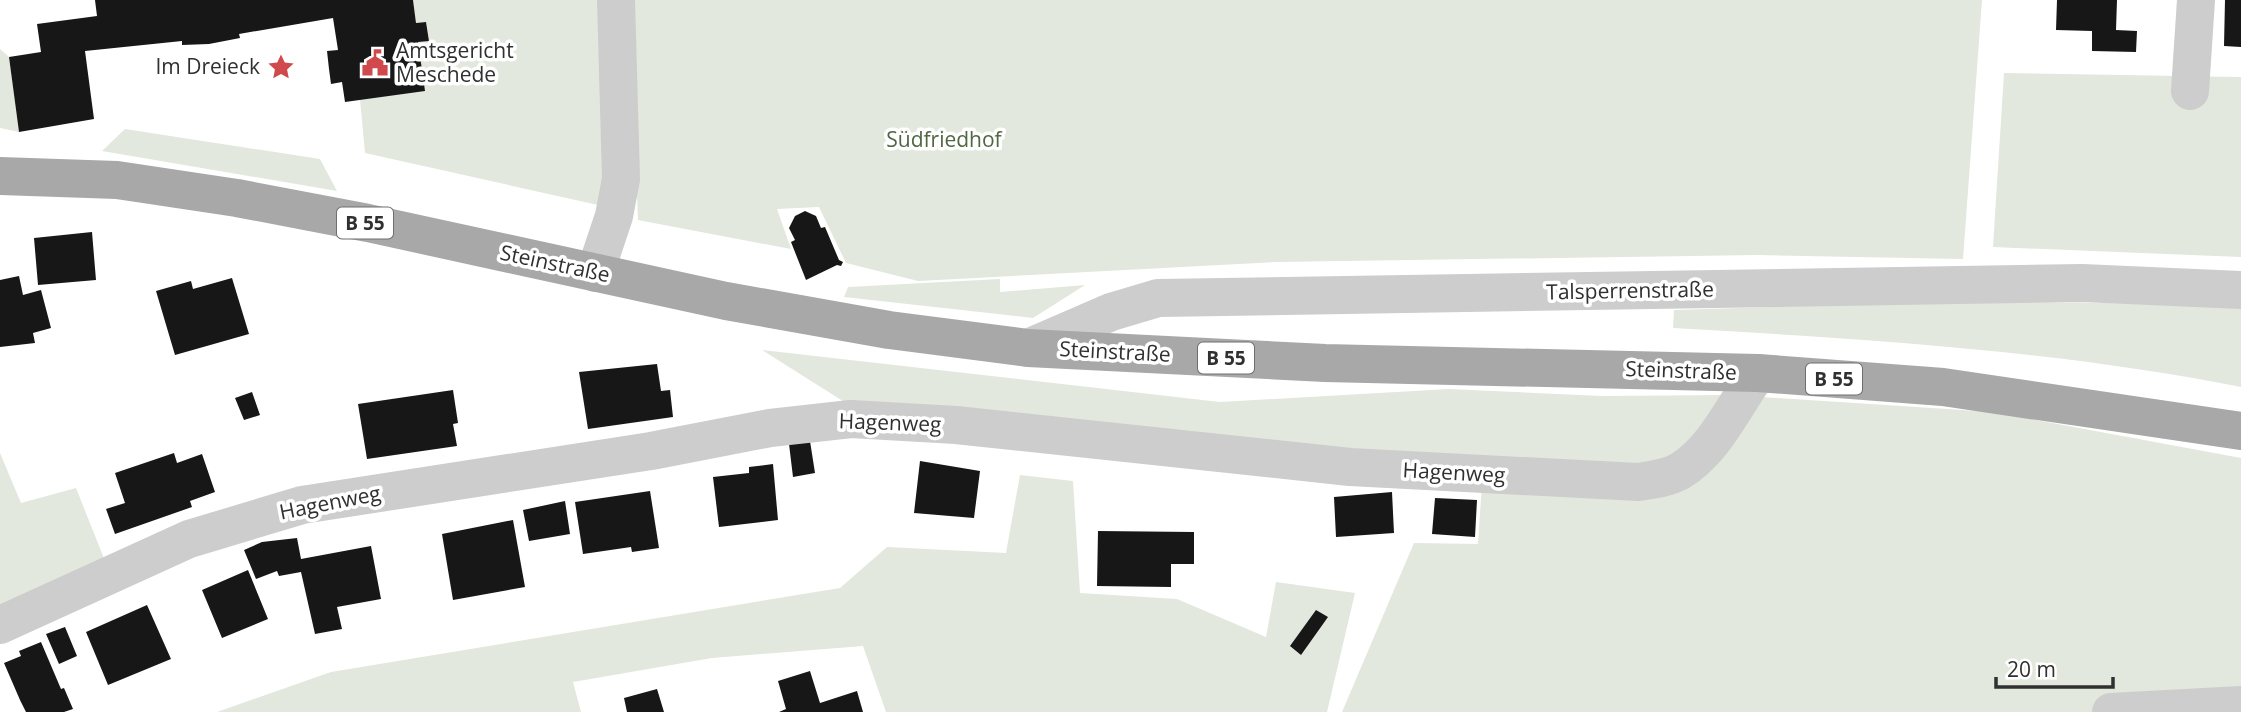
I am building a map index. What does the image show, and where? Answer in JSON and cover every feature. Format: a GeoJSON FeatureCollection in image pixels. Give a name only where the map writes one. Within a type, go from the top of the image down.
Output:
{"type":"FeatureCollection","features":[{"type":"Feature","properties":{"kind":"main road","name":"Steinstraße"},"geometry":{"type":"LineString","coordinates":[[0,176],[117,180],[237,198],[835,321],[1028,348],[1325,363],[1758,373],[1943,387],[2241,431]]}},
{"type":"Feature","properties":{"kind":"street"},"geometry":{"type":"LineString","coordinates":[[595,273],[614,216],[621,179],[616,0]]}},
{"type":"Feature","properties":{"kind":"street"},"geometry":{"type":"LineString","coordinates":[[2190,91],[2196,0]]}},
{"type":"Feature","properties":{"kind":"street","name":"Talsperrenstraße"},"geometry":{"type":"LineString","coordinates":[[1028,348],[1111,312],[1158,298],[2082,283],[2241,290]]}},
{"type":"Feature","properties":{"kind":"street","name":"Hagenweg"},"geometry":{"type":"LineString","coordinates":[[0,625],[189,539],[302,505],[625,455],[770,428],[851,419],[956,425],[1350,467],[1638,482],[1678,472],[1697,458],[1710,444],[1758,373]]}},
{"type":"Feature","properties":{"kind":"street"},"geometry":{"type":"LineString","coordinates":[[2110,712],[2241,705]]}},
{"type":"Feature","properties":{"kind":"green space"},"geometry":{"type":"Polygon","coordinates":[[[413,0],[602,0],[609,173],[598,205],[365,153],[360,99],[418,42],[429,40],[426,22],[416,23],[413,0]]]}},
{"type":"Feature","properties":{"kind":"green space","name":"Südfriedhof"},"geometry":{"type":"Polygon","coordinates":[[[630,0],[1982,0],[1963,259],[1757,255],[1276,262],[918,281],[846,263],[819,207],[777,209],[791,249],[638,220],[630,0]]]}},
{"type":"Feature","properties":{"kind":"green space"},"geometry":{"type":"Polygon","coordinates":[[[0,49],[9,57],[19,132],[0,128],[0,49]]]}},
{"type":"Feature","properties":{"kind":"green space"},"geometry":{"type":"Polygon","coordinates":[[[2004,73],[2241,77],[2241,257],[1993,247],[2004,73]]]}},
{"type":"Feature","properties":{"kind":"green space"},"geometry":{"type":"Polygon","coordinates":[[[125,129],[320,159],[337,191],[102,151],[125,129]]]}},
{"type":"Feature","properties":{"kind":"green space"},"geometry":{"type":"Polygon","coordinates":[[[1000,279],[1000,292],[1085,285],[1033,318],[844,297],[848,287],[1000,279]]]}},
{"type":"Feature","properties":{"kind":"green space"},"geometry":{"type":"Polygon","coordinates":[[[1970,301],[2241,305],[2241,387],[2171,374],[2029,355],[1887,342],[1673,328],[1674,310],[1970,301]]]}},
{"type":"Feature","properties":{"kind":"green space"},"geometry":{"type":"Polygon","coordinates":[[[762,350],[1220,402],[1449,389],[1601,396],[1731,395],[1993,412],[2241,458],[2241,712],[1342,712],[1414,543],[1478,544],[1483,468],[846,403],[762,350]]]}},
{"type":"Feature","properties":{"kind":"green space"},"geometry":{"type":"Polygon","coordinates":[[[0,453],[21,503],[76,488],[107,566],[0,609],[0,453]]]}},
{"type":"Feature","properties":{"kind":"green space"},"geometry":{"type":"Polygon","coordinates":[[[1020,475],[1073,481],[1080,593],[1177,599],[1266,637],[1276,582],[1355,593],[1327,712],[886,712],[863,646],[712,658],[573,682],[581,712],[217,712],[331,672],[840,588],[887,547],[1006,553],[1020,475]]]}},
{"type":"Feature","properties":{"kind":"building","name":"Amtsgericht Meschede"},"geometry":{"type":"Polygon","coordinates":[[[95,0],[413,0],[416,23],[426,22],[429,41],[418,42],[425,91],[345,102],[342,82],[331,84],[327,51],[338,50],[333,18],[239,34],[240,38],[209,44],[182,45],[182,41],[85,51],[94,119],[19,132],[9,57],[41,52],[37,24],[97,16],[95,0]]]}},
{"type":"Feature","properties":{"kind":"building"},"geometry":{"type":"Polygon","coordinates":[[[2057,0],[2117,0],[2116,30],[2137,31],[2136,52],[2092,51],[2092,31],[2056,30],[2057,0]]]}},
{"type":"Feature","properties":{"kind":"building"},"geometry":{"type":"Polygon","coordinates":[[[2225,0],[2241,0],[2241,47],[2224,46],[2225,0]]]}},
{"type":"Feature","properties":{"kind":"building"},"geometry":{"type":"Polygon","coordinates":[[[805,211],[816,216],[821,228],[825,227],[839,260],[843,262],[841,266],[837,265],[806,280],[791,242],[795,240],[789,228],[795,216],[805,211]]]}},
{"type":"Feature","properties":{"kind":"building"},"geometry":{"type":"Polygon","coordinates":[[[92,232],[96,280],[38,285],[34,238],[92,232]]]}},
{"type":"Feature","properties":{"kind":"building"},"geometry":{"type":"Polygon","coordinates":[[[19,276],[23,295],[41,290],[51,328],[33,333],[35,343],[0,347],[0,280],[19,276]]]}},
{"type":"Feature","properties":{"kind":"building"},"geometry":{"type":"Polygon","coordinates":[[[232,278],[249,334],[175,355],[156,291],[191,281],[193,289],[232,278]]]}},
{"type":"Feature","properties":{"kind":"building"},"geometry":{"type":"Polygon","coordinates":[[[657,364],[661,391],[670,390],[673,417],[588,429],[579,372],[657,364]]]}},
{"type":"Feature","properties":{"kind":"building"},"geometry":{"type":"Polygon","coordinates":[[[453,390],[458,423],[453,424],[457,446],[367,459],[358,404],[453,390]]]}},
{"type":"Feature","properties":{"kind":"building"},"geometry":{"type":"Polygon","coordinates":[[[252,392],[260,415],[244,420],[235,398],[252,392]]]}},
{"type":"Feature","properties":{"kind":"building"},"geometry":{"type":"Polygon","coordinates":[[[810,441],[815,473],[793,477],[789,444],[810,441]]]}},
{"type":"Feature","properties":{"kind":"building"},"geometry":{"type":"Polygon","coordinates":[[[174,453],[177,463],[202,454],[215,492],[190,501],[192,507],[115,534],[106,509],[125,503],[115,473],[174,453]]]}},
{"type":"Feature","properties":{"kind":"building"},"geometry":{"type":"Polygon","coordinates":[[[920,461],[980,471],[974,518],[914,513],[920,461]]]}},
{"type":"Feature","properties":{"kind":"building"},"geometry":{"type":"Polygon","coordinates":[[[773,464],[778,520],[719,527],[713,477],[749,473],[749,467],[773,464]]]}},
{"type":"Feature","properties":{"kind":"building"},"geometry":{"type":"Polygon","coordinates":[[[650,491],[659,548],[632,552],[631,547],[583,554],[575,502],[650,491]]]}},
{"type":"Feature","properties":{"kind":"building"},"geometry":{"type":"Polygon","coordinates":[[[1392,492],[1394,533],[1336,537],[1334,497],[1392,492]]]}},
{"type":"Feature","properties":{"kind":"building"},"geometry":{"type":"Polygon","coordinates":[[[1435,498],[1477,500],[1475,537],[1432,534],[1435,498]]]}},
{"type":"Feature","properties":{"kind":"building"},"geometry":{"type":"Polygon","coordinates":[[[565,501],[570,534],[529,541],[523,510],[565,501]]]}},
{"type":"Feature","properties":{"kind":"building"},"geometry":{"type":"Polygon","coordinates":[[[513,520],[525,587],[453,600],[442,534],[513,520]]]}},
{"type":"Feature","properties":{"kind":"building"},"geometry":{"type":"Polygon","coordinates":[[[1098,531],[1194,532],[1194,564],[1171,564],[1171,587],[1097,586],[1098,531]]]}},
{"type":"Feature","properties":{"kind":"building"},"geometry":{"type":"Polygon","coordinates":[[[297,538],[301,559],[371,546],[381,599],[337,607],[342,629],[315,634],[301,572],[279,576],[277,571],[256,579],[244,550],[262,542],[297,538]]]}},
{"type":"Feature","properties":{"kind":"building"},"geometry":{"type":"Polygon","coordinates":[[[248,570],[268,619],[222,638],[202,590],[248,570]]]}},
{"type":"Feature","properties":{"kind":"building"},"geometry":{"type":"Polygon","coordinates":[[[147,605],[171,659],[108,685],[86,632],[147,605]]]}},
{"type":"Feature","properties":{"kind":"building"},"geometry":{"type":"Polygon","coordinates":[[[1316,610],[1328,617],[1301,655],[1290,646],[1316,610]]]}},
{"type":"Feature","properties":{"kind":"building"},"geometry":{"type":"Polygon","coordinates":[[[65,627],[77,656],[59,664],[46,634],[65,627]]]}},
{"type":"Feature","properties":{"kind":"building"},"geometry":{"type":"Polygon","coordinates":[[[41,642],[61,689],[64,688],[73,709],[64,712],[26,712],[20,700],[4,663],[21,656],[19,651],[41,642]]]}},
{"type":"Feature","properties":{"kind":"building"},"geometry":{"type":"Polygon","coordinates":[[[810,671],[820,703],[857,691],[863,712],[779,712],[786,709],[778,681],[810,671]]]}},
{"type":"Feature","properties":{"kind":"building"},"geometry":{"type":"Polygon","coordinates":[[[657,689],[664,712],[627,712],[624,698],[657,689]]]}},
{"type":"Feature","properties":{"kind":"place","name":"Amtsgericht Meschede"},"geometry":{"type":"Point","coordinates":[375,63]}},
{"type":"Feature","properties":{"kind":"place","name":"Im Dreieck"},"geometry":{"type":"Point","coordinates":[281,67]}}]}
